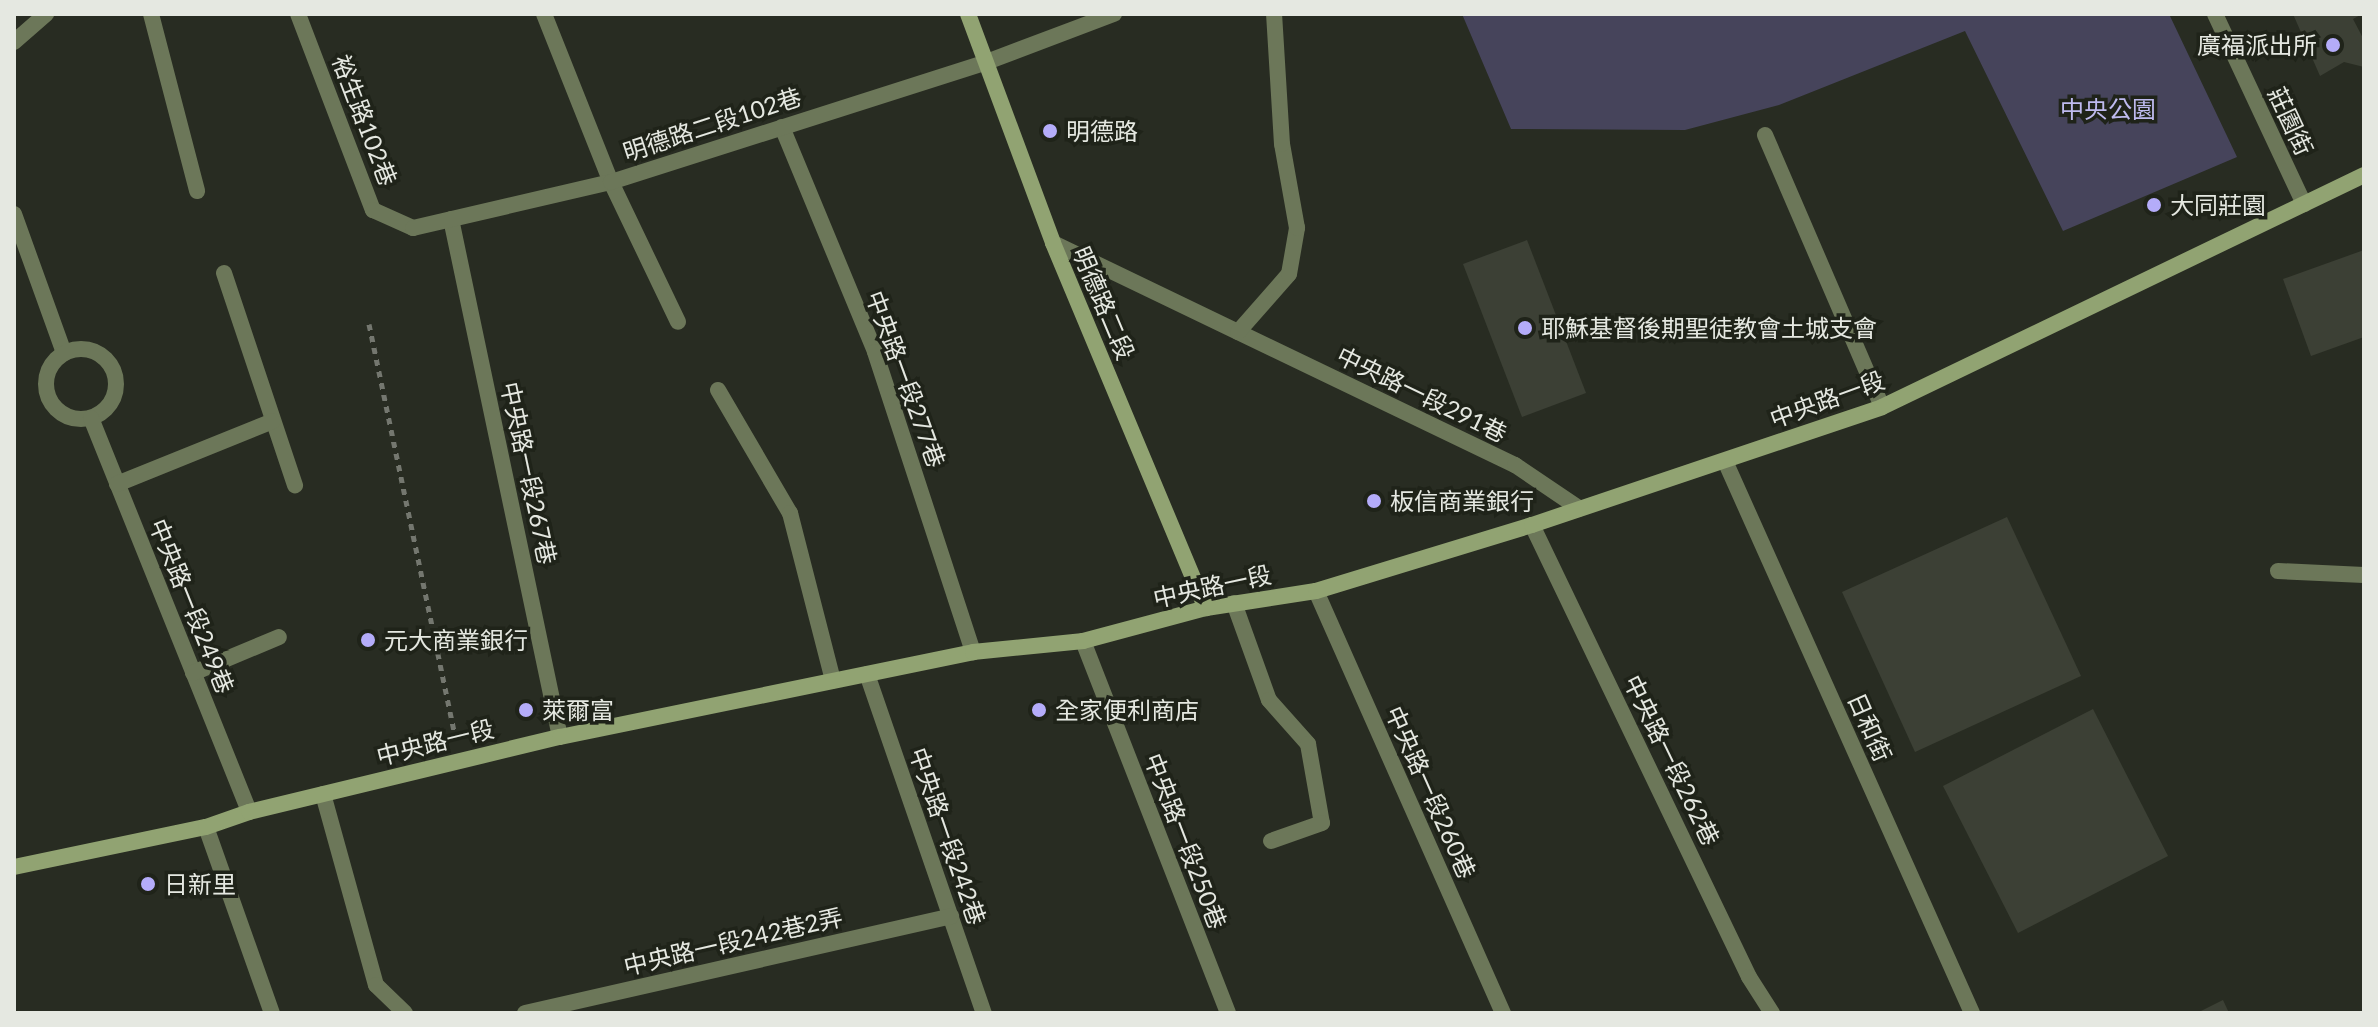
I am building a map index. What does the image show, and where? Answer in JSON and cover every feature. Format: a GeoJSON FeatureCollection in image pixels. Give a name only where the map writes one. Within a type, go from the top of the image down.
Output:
{"type":"FeatureCollection","features":[{"type":"Feature","properties":{"kind":"street"},"geometry":{"type":"LineString","coordinates":[[14,42],[46,14]]}},
{"type":"Feature","properties":{"kind":"street"},"geometry":{"type":"LineString","coordinates":[[151,14],[197,191]]}},
{"type":"Feature","properties":{"kind":"street","name":"裕生路102巷"},"geometry":{"type":"LineString","coordinates":[[298,14],[373,210],[413,228],[451,219]]}},
{"type":"Feature","properties":{"kind":"street"},"geometry":{"type":"LineString","coordinates":[[544,14],[611,182],[678,322]]}},
{"type":"Feature","properties":{"kind":"street","name":"明德路二段"},"geometry":{"type":"LineString","coordinates":[[968,14],[1053,243],[1206,608]]}},
{"type":"Feature","properties":{"kind":"street"},"geometry":{"type":"LineString","coordinates":[[984,63],[1114,14]]}},
{"type":"Feature","properties":{"kind":"street"},"geometry":{"type":"LineString","coordinates":[[1238,332],[1289,274],[1297,228],[1282,144],[1274,14]]}},
{"type":"Feature","properties":{"kind":"street","name":"莊園街"},"geometry":{"type":"LineString","coordinates":[[2215,14],[2304,204]]}},
{"type":"Feature","properties":{"kind":"street","name":"明德路二段102巷"},"geometry":{"type":"LineString","coordinates":[[451,219],[611,182],[984,63]]}},
{"type":"Feature","properties":{"kind":"street","name":"中央路一段277巷"},"geometry":{"type":"LineString","coordinates":[[782,127],[875,352],[973,652]]}},
{"type":"Feature","properties":{"kind":"street"},"geometry":{"type":"LineString","coordinates":[[1765,135],[1882,407]]}},
{"type":"Feature","properties":{"kind":"street","name":"中央路一段"},"geometry":{"type":"LineString","coordinates":[[14,867],[206,827],[249,812],[560,737],[973,652],[1083,641],[1206,608],[1316,591],[1532,525],[1882,407],[2364,175]]}},
{"type":"Feature","properties":{"kind":"street"},"geometry":{"type":"LineString","coordinates":[[14,214],[64,353]]}},
{"type":"Feature","properties":{"kind":"street","name":"中央路一段267巷"},"geometry":{"type":"LineString","coordinates":[[451,219],[560,737]]}},
{"type":"Feature","properties":{"kind":"street","name":"中央路一段291巷"},"geometry":{"type":"LineString","coordinates":[[1053,243],[1515,465],[1580,509]]}},
{"type":"Feature","properties":{"kind":"street"},"geometry":{"type":"LineString","coordinates":[[224,273],[295,485]]}},
{"type":"Feature","properties":{"kind":"street"},"geometry":{"type":"LineString","coordinates":[[64,353],[98,353],[113,371],[115,394],[91,418],[67,417],[46,392],[48,369],[64,353]]}},
{"type":"Feature","properties":{"kind":"street"},"geometry":{"type":"LineString","coordinates":[[718,390],[790,513],[833,681]]}},
{"type":"Feature","properties":{"kind":"street","name":"中央路一段249巷"},"geometry":{"type":"LineString","coordinates":[[91,418],[249,812]]}},
{"type":"Feature","properties":{"kind":"street"},"geometry":{"type":"LineString","coordinates":[[117,484],[273,421]]}},
{"type":"Feature","properties":{"kind":"street","name":"日和街"},"geometry":{"type":"LineString","coordinates":[[1725,461],[1972,1013]]}},
{"type":"Feature","properties":{"kind":"street","name":"中央路一段262巷"},"geometry":{"type":"LineString","coordinates":[[1532,525],[1749,977],[1772,1013]]}},
{"type":"Feature","properties":{"kind":"street"},"geometry":{"type":"LineString","coordinates":[[2278,571],[2364,575]]}},
{"type":"Feature","properties":{"kind":"street","name":"中央路一段260巷"},"geometry":{"type":"LineString","coordinates":[[1316,591],[1503,1013]]}},
{"type":"Feature","properties":{"kind":"street"},"geometry":{"type":"LineString","coordinates":[[1234,603],[1269,700],[1308,744],[1322,823],[1271,841]]}},
{"type":"Feature","properties":{"kind":"street"},"geometry":{"type":"LineString","coordinates":[[193,673],[279,637]]}},
{"type":"Feature","properties":{"kind":"street","name":"中央路一段250巷"},"geometry":{"type":"LineString","coordinates":[[1083,641],[1228,1013]]}},
{"type":"Feature","properties":{"kind":"street","name":"中央路一段242巷"},"geometry":{"type":"LineString","coordinates":[[867,674],[984,1013]]}},
{"type":"Feature","properties":{"kind":"street"},"geometry":{"type":"LineString","coordinates":[[323,794],[376,985],[405,1013]]}},
{"type":"Feature","properties":{"kind":"street"},"geometry":{"type":"LineString","coordinates":[[206,827],[272,1013]]}},
{"type":"Feature","properties":{"kind":"street","name":"中央路一段242巷2弄"},"geometry":{"type":"LineString","coordinates":[[525,1013],[951,916]]}},
{"type":"Feature","properties":{"kind":"path"},"geometry":{"type":"LineString","coordinates":[[369,324],[460,761]]}},
{"type":"Feature","properties":{"kind":"green space","name":"中央公園"},"geometry":{"type":"Polygon","coordinates":[[[1462,14],[2169,14],[2237,157],[2063,231],[1965,31],[1779,105],[1685,130],[1511,129],[1462,14]]]}},
{"type":"Feature","properties":{"kind":"building"},"geometry":{"type":"Polygon","coordinates":[[[2293,14],[2362,14],[2353,19],[2364,40],[2364,67],[2344,62],[2320,76],[2293,14]]]}},
{"type":"Feature","properties":{"kind":"building","name":"耶穌基督後期聖徒教會土城支會"},"geometry":{"type":"Polygon","coordinates":[[[1527,240],[1586,393],[1522,417],[1463,264],[1527,240]]]}},
{"type":"Feature","properties":{"kind":"building"},"geometry":{"type":"Polygon","coordinates":[[[2364,250],[2364,337],[2311,356],[2283,279],[2364,250]]]}},
{"type":"Feature","properties":{"kind":"building"},"geometry":{"type":"Polygon","coordinates":[[[2007,517],[2081,676],[1915,752],[1842,592],[2007,517]]]}},
{"type":"Feature","properties":{"kind":"building"},"geometry":{"type":"Polygon","coordinates":[[[2093,709],[2168,856],[2018,933],[1943,786],[2093,709]]]}},
{"type":"Feature","properties":{"kind":"building"},"geometry":{"type":"Polygon","coordinates":[[[2223,1000],[2229,1013],[2197,1013],[2223,1000]]]}},
{"type":"Feature","properties":{"kind":"place","name":"廣福派出所"},"geometry":{"type":"Point","coordinates":[2333,45]}},
{"type":"Feature","properties":{"kind":"place","name":"明德路"},"geometry":{"type":"Point","coordinates":[1050,131]}},
{"type":"Feature","properties":{"kind":"place","name":"大同莊園"},"geometry":{"type":"Point","coordinates":[2154,205]}},
{"type":"Feature","properties":{"kind":"place","name":"耶穌基督後期聖徒教會土城支會"},"geometry":{"type":"Point","coordinates":[1525,328]}},
{"type":"Feature","properties":{"kind":"place","name":"板信商業銀行"},"geometry":{"type":"Point","coordinates":[1374,501]}},
{"type":"Feature","properties":{"kind":"place","name":"元大商業銀行"},"geometry":{"type":"Point","coordinates":[368,640]}},
{"type":"Feature","properties":{"kind":"place","name":"萊爾富"},"geometry":{"type":"Point","coordinates":[526,710]}},
{"type":"Feature","properties":{"kind":"place","name":"全家便利商店"},"geometry":{"type":"Point","coordinates":[1039,710]}},
{"type":"Feature","properties":{"kind":"place","name":"日新里"},"geometry":{"type":"Point","coordinates":[148,884]}}]}
